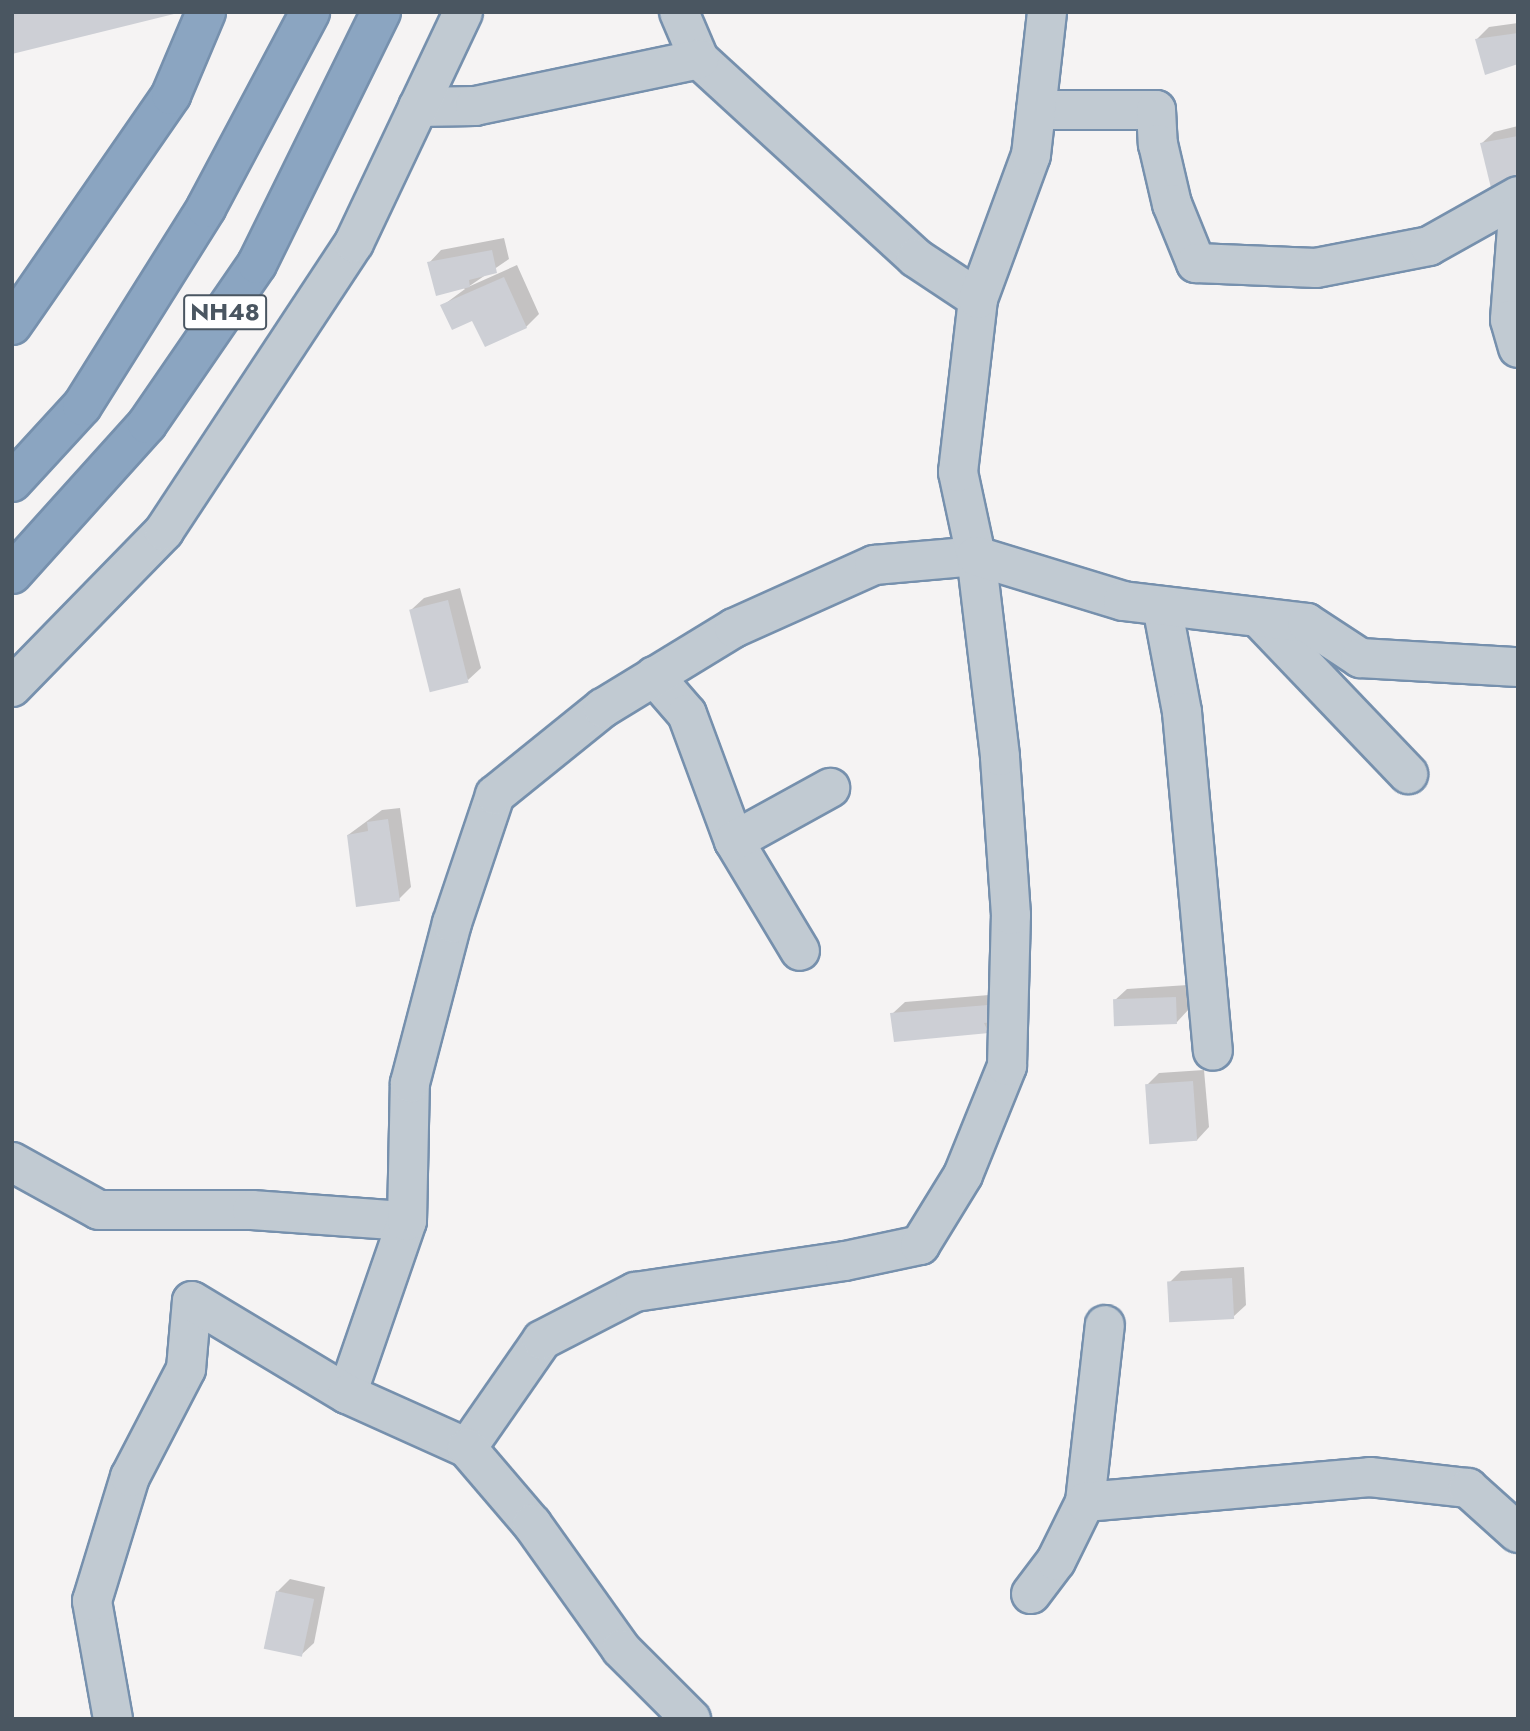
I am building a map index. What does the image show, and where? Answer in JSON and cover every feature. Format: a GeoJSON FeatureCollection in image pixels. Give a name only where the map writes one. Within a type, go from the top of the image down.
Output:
{"type":"FeatureCollection","features":[{"type":"Feature","properties":{"kind":"highway"},"geometry":{"type":"LineString","coordinates":[[12,325],[171,95],[206,12]]}},
{"type":"Feature","properties":{"kind":"highway","name":"NH48"},"geometry":{"type":"LineString","coordinates":[[12,482],[90,394],[206,208],[310,12]]}},
{"type":"Feature","properties":{"kind":"highway","name":"NH48"},"geometry":{"type":"LineString","coordinates":[[12,574],[147,425],[257,264],[381,12]]}},
{"type":"Feature","properties":{"kind":"street"},"geometry":{"type":"LineString","coordinates":[[12,687],[164,531],[354,243],[463,12]]}},
{"type":"Feature","properties":{"kind":"street"},"geometry":{"type":"LineString","coordinates":[[679,12],[699,59],[916,258],[978,299]]}},
{"type":"Feature","properties":{"kind":"street"},"geometry":{"type":"LineString","coordinates":[[467,1448],[542,1340],[635,1292],[845,1261],[920,1245],[963,1175],[1007,1066],[1011,915],[1000,756],[976,555],[958,471],[978,299],[1031,155],[1047,12]]}},
{"type":"Feature","properties":{"kind":"street"},"geometry":{"type":"LineString","coordinates":[[418,107],[475,106],[699,59]]}},
{"type":"Feature","properties":{"kind":"street"},"geometry":{"type":"LineString","coordinates":[[1036,110],[1156,110],[1158,144],[1172,204],[1196,263],[1316,268],[1429,246],[1518,196]]}},
{"type":"Feature","properties":{"kind":"street"},"geometry":{"type":"LineString","coordinates":[[1518,215],[1510,320],[1518,348]]}},
{"type":"Feature","properties":{"kind":"street"},"geometry":{"type":"LineString","coordinates":[[347,1394],[407,1221],[410,1083],[452,923],[495,795],[603,708],[654,676],[734,628],[874,565],[976,555],[1123,601],[1307,623],[1360,658],[1518,667]]}},
{"type":"Feature","properties":{"kind":"street"},"geometry":{"type":"LineString","coordinates":[[1162,606],[1182,712],[1213,1051]]}},
{"type":"Feature","properties":{"kind":"street"},"geometry":{"type":"LineString","coordinates":[[1259,618],[1408,774]]}},
{"type":"Feature","properties":{"kind":"street"},"geometry":{"type":"LineString","coordinates":[[654,676],[687,713],[734,841],[800,951]]}},
{"type":"Feature","properties":{"kind":"street"},"geometry":{"type":"LineString","coordinates":[[734,841],[830,788]]}},
{"type":"Feature","properties":{"kind":"street"},"geometry":{"type":"LineString","coordinates":[[12,1161],[99,1210],[252,1210],[407,1221]]}},
{"type":"Feature","properties":{"kind":"street"},"geometry":{"type":"LineString","coordinates":[[113,1719],[92,1601],[130,1477],[186,1369],[192,1301],[347,1394],[467,1448],[532,1524],[621,1648],[691,1719]]}},
{"type":"Feature","properties":{"kind":"street"},"geometry":{"type":"LineString","coordinates":[[1031,1594],[1056,1562],[1085,1502],[1105,1325]]}},
{"type":"Feature","properties":{"kind":"street"},"geometry":{"type":"LineString","coordinates":[[1085,1502],[1370,1477],[1468,1488],[1518,1533]]}},
{"type":"Feature","properties":{"kind":"building"},"geometry":{"type":"Polygon","coordinates":[[[12,12],[178,12],[178,13],[12,54],[12,12]]]}},
{"type":"Feature","properties":{"kind":"building"},"geometry":{"type":"Polygon","coordinates":[[[1518,33],[1518,64],[1485,75],[1475,39],[1518,33]]]}},
{"type":"Feature","properties":{"kind":"building"},"geometry":{"type":"Polygon","coordinates":[[[1518,136],[1518,184],[1492,192],[1480,143],[1518,136]]]}},
{"type":"Feature","properties":{"kind":"building"},"geometry":{"type":"Polygon","coordinates":[[[492,250],[497,273],[469,280],[470,287],[436,296],[427,262],[492,250]]]}},
{"type":"Feature","properties":{"kind":"building"},"geometry":{"type":"Polygon","coordinates":[[[504,277],[527,328],[485,347],[472,321],[452,330],[440,305],[504,277]]]}},
{"type":"Feature","properties":{"kind":"building"},"geometry":{"type":"Polygon","coordinates":[[[448,600],[469,682],[430,692],[409,610],[448,600]]]}},
{"type":"Feature","properties":{"kind":"building"},"geometry":{"type":"Polygon","coordinates":[[[388,819],[400,901],[356,907],[347,835],[368,831],[367,822],[388,819]]]}},
{"type":"Feature","properties":{"kind":"building"},"geometry":{"type":"Polygon","coordinates":[[[1176,997],[1177,1024],[1114,1026],[1113,999],[1176,997]]]}},
{"type":"Feature","properties":{"kind":"building"},"geometry":{"type":"Polygon","coordinates":[[[988,1005],[993,1022],[984,1023],[989,1033],[894,1042],[890,1013],[988,1005]]]}},
{"type":"Feature","properties":{"kind":"building"},"geometry":{"type":"Polygon","coordinates":[[[1193,1081],[1197,1141],[1149,1144],[1145,1084],[1193,1081]]]}},
{"type":"Feature","properties":{"kind":"building"},"geometry":{"type":"Polygon","coordinates":[[[1232,1278],[1234,1319],[1169,1322],[1167,1281],[1232,1278]]]}},
{"type":"Feature","properties":{"kind":"building"},"geometry":{"type":"Polygon","coordinates":[[[276,1591],[314,1599],[302,1657],[264,1649],[276,1591]]]}}]}
